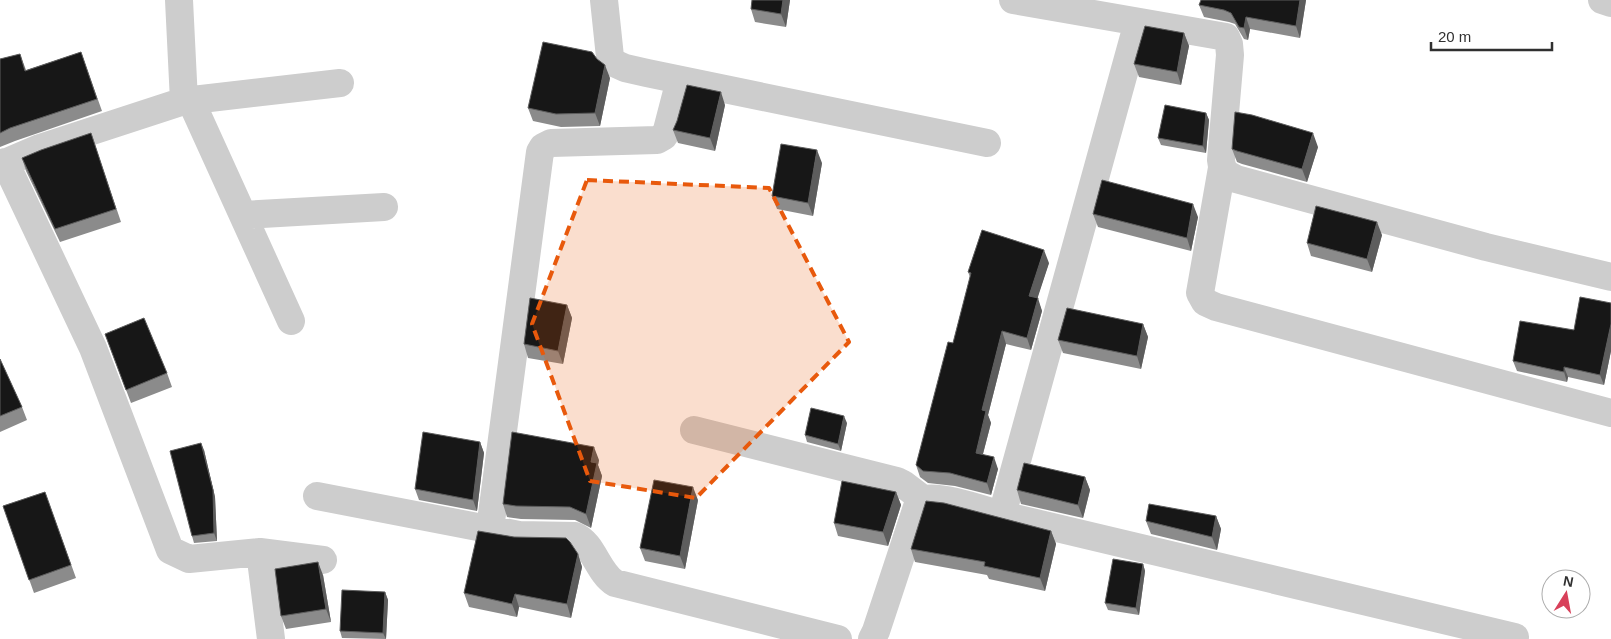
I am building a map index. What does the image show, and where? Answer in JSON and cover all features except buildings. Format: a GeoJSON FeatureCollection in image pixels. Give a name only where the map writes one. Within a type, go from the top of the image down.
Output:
{"type":"FeatureCollection","features":[{"type":"Feature","properties":{"kind":"street"},"geometry":{"type":"LineString","coordinates":[[179,0],[187,101],[243,215],[291,320]]}},
{"type":"Feature","properties":{"kind":"street"},"geometry":{"type":"LineString","coordinates":[[604,0],[610,57],[614,63],[625,68],[987,143]]}},
{"type":"Feature","properties":{"kind":"street"},"geometry":{"type":"LineString","coordinates":[[1013,0],[1221,36],[1228,40],[1230,55],[1221,160],[1222,168],[1200,294],[1204,302],[1216,307],[1611,413]]}},
{"type":"Feature","properties":{"kind":"street"},"geometry":{"type":"LineString","coordinates":[[1602,0],[1611,3]]}},
{"type":"Feature","properties":{"kind":"street"},"geometry":{"type":"LineString","coordinates":[[1002,515],[1138,22]]}},
{"type":"Feature","properties":{"kind":"street"},"geometry":{"type":"LineString","coordinates":[[490,529],[540,152],[543,147],[551,143],[657,140],[664,136],[668,130],[680,80]]}},
{"type":"Feature","properties":{"kind":"street"},"geometry":{"type":"LineString","coordinates":[[323,560],[260,552],[189,559],[170,550],[93,348],[2,163],[40,148],[187,101],[340,83]]}},
{"type":"Feature","properties":{"kind":"street"},"geometry":{"type":"LineString","coordinates":[[1222,168],[1226,174],[1236,179],[1486,247],[1611,277]]}},
{"type":"Feature","properties":{"kind":"street"},"geometry":{"type":"LineString","coordinates":[[243,215],[384,207]]}},
{"type":"Feature","properties":{"kind":"street"},"geometry":{"type":"LineString","coordinates":[[694,430],[897,481],[924,500],[942,499],[1002,515],[1515,637]]}},
{"type":"Feature","properties":{"kind":"street"},"geometry":{"type":"LineString","coordinates":[[317,496],[519,534],[574,536],[582,540],[609,579],[615,583],[838,639]]}},
{"type":"Feature","properties":{"kind":"street"},"geometry":{"type":"LineString","coordinates":[[872,639],[917,507],[924,500]]}},
{"type":"Feature","properties":{"kind":"street"},"geometry":{"type":"LineString","coordinates":[[260,552],[271,639]]}},
{"type":"Feature","properties":{"kind":"highlighted area"},"geometry":{"type":"Polygon","coordinates":[[[587,180],[769,188],[849,342],[696,498],[590,481],[532,324],[587,180]]]}}]}
